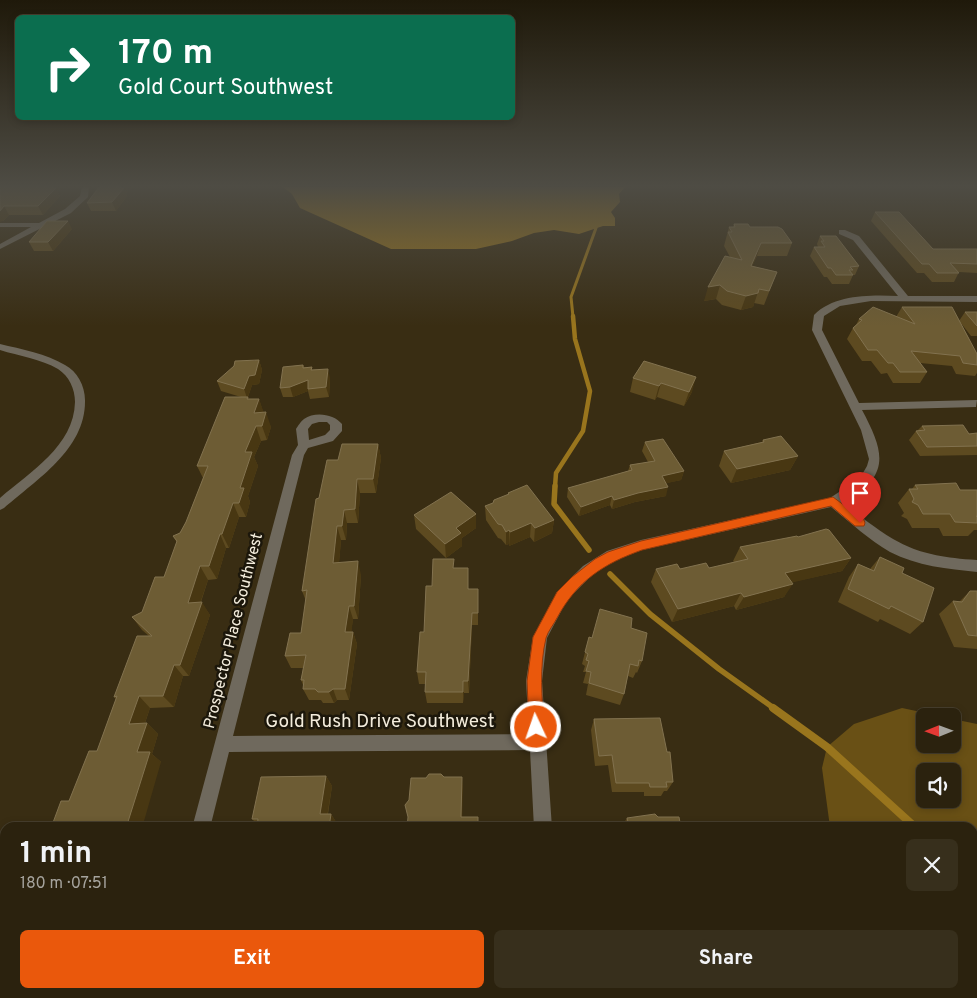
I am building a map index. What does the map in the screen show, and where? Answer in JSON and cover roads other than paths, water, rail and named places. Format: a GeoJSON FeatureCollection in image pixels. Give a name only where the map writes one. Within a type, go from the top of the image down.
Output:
{"type":"FeatureCollection","features":[{"type":"Feature","properties":{"kind":"street"},"geometry":{"type":"LineString","coordinates":[[0,247],[25,234]]}},
{"type":"Feature","properties":{"kind":"street"},"geometry":{"type":"LineString","coordinates":[[846,234],[856,238],[904,297]]}},
{"type":"Feature","properties":{"kind":"street"},"geometry":{"type":"LineString","coordinates":[[543,822],[534,681],[540,637],[562,596],[588,570],[612,555],[641,545],[833,502],[858,487],[873,467],[875,459],[871,440],[817,330],[820,315],[836,304],[871,298],[977,299]]}},
{"type":"Feature","properties":{"kind":"street"},"geometry":{"type":"LineString","coordinates":[[0,347],[61,366],[76,383],[81,401],[78,420],[60,451],[35,476],[0,505]]}},
{"type":"Feature","properties":{"kind":"street"},"geometry":{"type":"LineString","coordinates":[[854,407],[976,403]]}},
{"type":"Feature","properties":{"kind":"street","name":"Prospector Place Southwest"},"geometry":{"type":"LineString","coordinates":[[203,822],[298,455],[304,445]]}},
{"type":"Feature","properties":{"kind":"street"},"geometry":{"type":"LineString","coordinates":[[833,502],[886,544],[912,555],[949,564],[977,566]]}},
{"type":"Feature","properties":{"kind":"street","name":"Gold Rush Drive Southwest"},"geometry":{"type":"LineString","coordinates":[[223,744],[537,742]]}},
{"type":"Feature","properties":{"kind":"waterway"},"geometry":{"type":"LineString","coordinates":[[573,317],[571,297],[594,234]]}},
{"type":"Feature","properties":{"kind":"waterway"},"geometry":{"type":"LineString","coordinates":[[555,487],[556,473],[583,431],[590,391],[575,339],[573,316]]}},
{"type":"Feature","properties":{"kind":"waterway"},"geometry":{"type":"LineString","coordinates":[[555,486],[554,504],[589,550]]}},
{"type":"Feature","properties":{"kind":"waterway"},"geometry":{"type":"LineString","coordinates":[[610,574],[650,614],[719,669],[775,709]]}},
{"type":"Feature","properties":{"kind":"waterway"},"geometry":{"type":"LineString","coordinates":[[773,708],[827,747],[909,822]]}}]}
